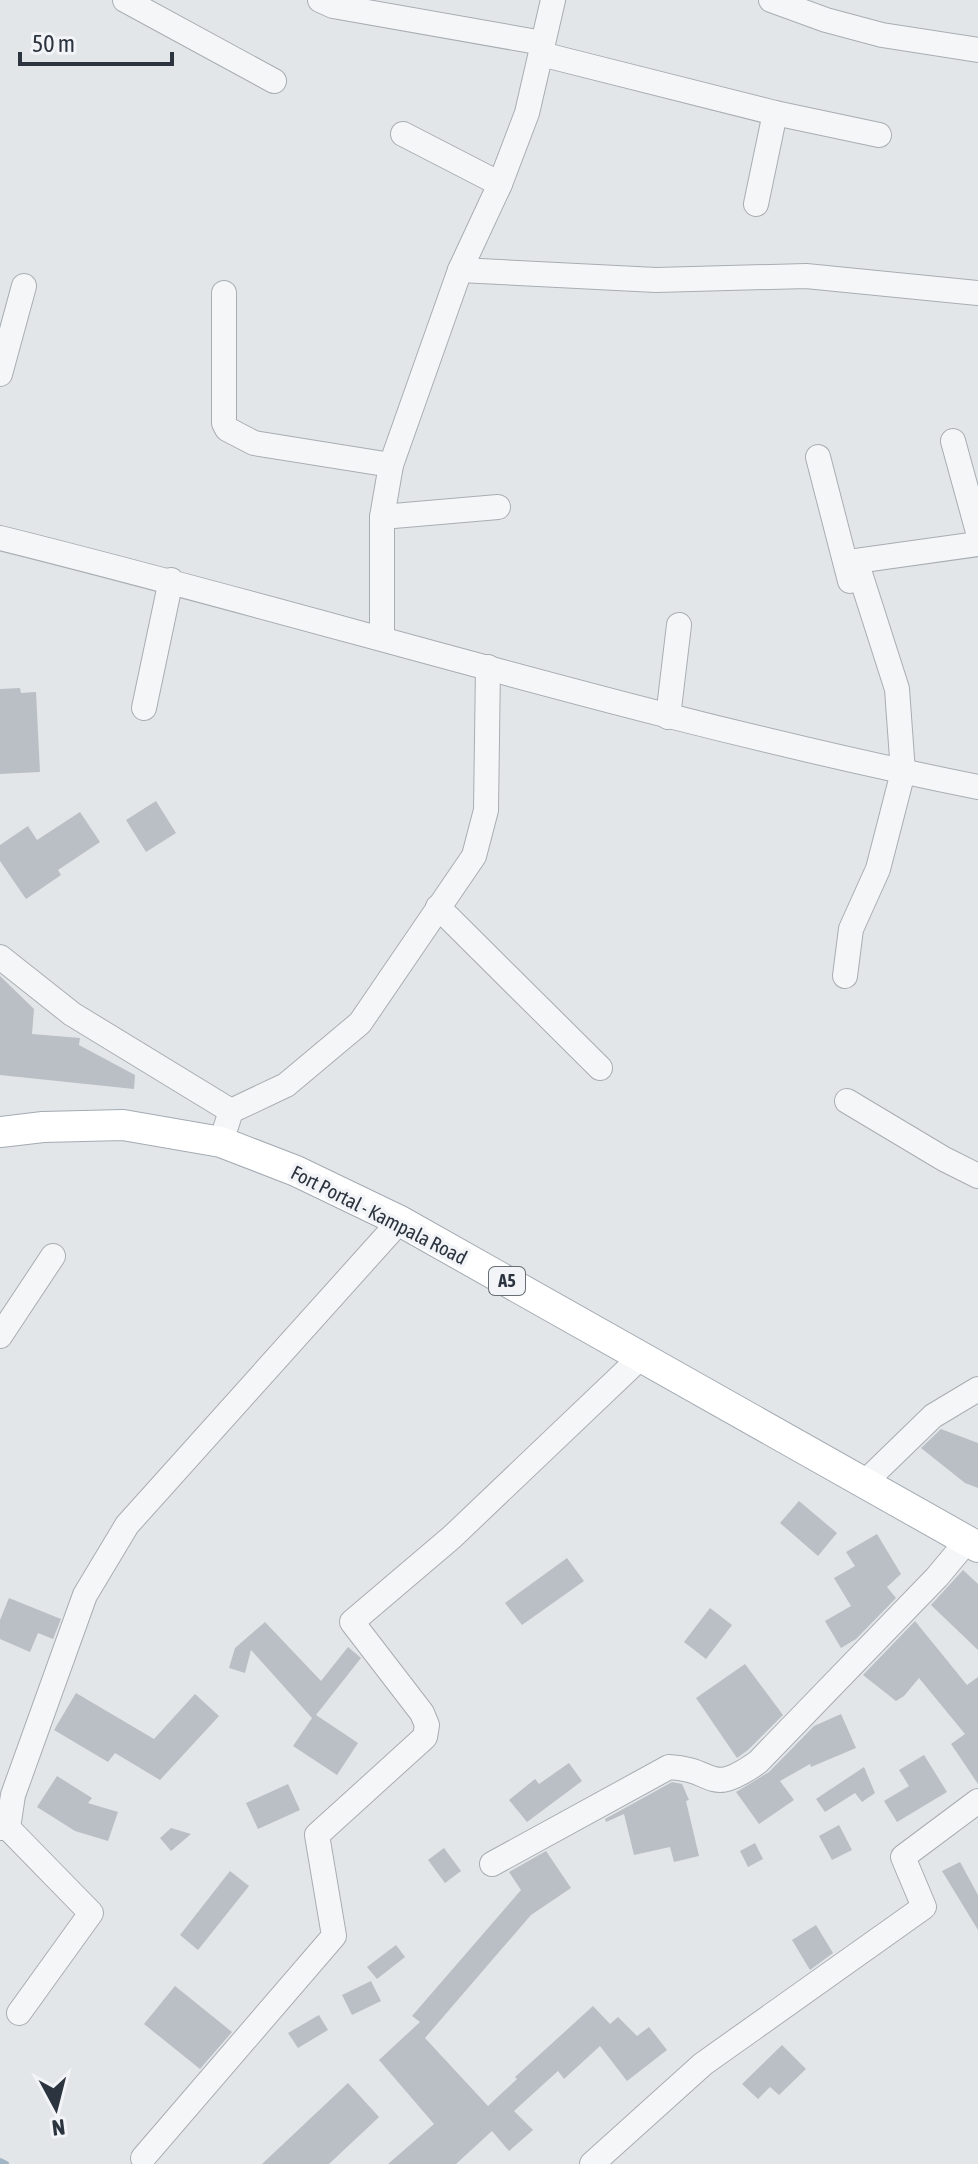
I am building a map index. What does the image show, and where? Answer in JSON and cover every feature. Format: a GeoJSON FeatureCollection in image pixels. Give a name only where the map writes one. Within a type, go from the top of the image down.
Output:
{"type":"FeatureCollection","features":[{"type":"Feature","properties":{"kind":"main road","name":"Fort Portal - Kampala Road"},"geometry":{"type":"LineString","coordinates":[[0,1132],[43,1127],[123,1125],[221,1142],[296,1171],[400,1221],[972,1544]]}},
{"type":"Feature","properties":{"kind":"street"},"geometry":{"type":"LineString","coordinates":[[125,0],[274,81]]}},
{"type":"Feature","properties":{"kind":"street"},"geometry":{"type":"LineString","coordinates":[[320,0],[333,6],[542,49],[775,113],[879,135]]}},
{"type":"Feature","properties":{"kind":"street"},"geometry":{"type":"LineString","coordinates":[[382,638],[382,517],[391,465],[460,270],[500,184],[527,113],[553,0]]}},
{"type":"Feature","properties":{"kind":"street"},"geometry":{"type":"LineString","coordinates":[[771,0],[826,20],[882,35],[978,50]]}},
{"type":"Feature","properties":{"kind":"street"},"geometry":{"type":"LineString","coordinates":[[756,204],[775,113]]}},
{"type":"Feature","properties":{"kind":"street"},"geometry":{"type":"LineString","coordinates":[[403,134],[500,184]]}},
{"type":"Feature","properties":{"kind":"street"},"geometry":{"type":"LineString","coordinates":[[460,270],[656,280],[806,276],[978,293]]}},
{"type":"Feature","properties":{"kind":"street"},"geometry":{"type":"LineString","coordinates":[[0,374],[24,286]]}},
{"type":"Feature","properties":{"kind":"street"},"geometry":{"type":"LineString","coordinates":[[224,293],[224,423],[227,429],[254,443],[391,465]]}},
{"type":"Feature","properties":{"kind":"street"},"geometry":{"type":"LineString","coordinates":[[953,441],[978,532]]}},
{"type":"Feature","properties":{"kind":"street"},"geometry":{"type":"LineString","coordinates":[[818,457],[848,581],[862,578]]}},
{"type":"Feature","properties":{"kind":"street"},"geometry":{"type":"LineString","coordinates":[[382,517],[498,507]]}},
{"type":"Feature","properties":{"kind":"street"},"geometry":{"type":"LineString","coordinates":[[0,538],[171,580],[668,717],[978,787]]}},
{"type":"Feature","properties":{"kind":"street"},"geometry":{"type":"LineString","coordinates":[[845,976],[851,929],[878,869],[903,772],[897,689],[856,561],[978,544]]}},
{"type":"Feature","properties":{"kind":"street"},"geometry":{"type":"LineString","coordinates":[[144,708],[171,580]]}},
{"type":"Feature","properties":{"kind":"street"},"geometry":{"type":"LineString","coordinates":[[668,717],[679,625]]}},
{"type":"Feature","properties":{"kind":"street"},"geometry":{"type":"LineString","coordinates":[[221,1142],[231,1111],[286,1085],[360,1023],[474,856],[486,810],[488,667]]}},
{"type":"Feature","properties":{"kind":"street"},"geometry":{"type":"LineString","coordinates":[[438,907],[600,1068]]}},
{"type":"Feature","properties":{"kind":"street"},"geometry":{"type":"LineString","coordinates":[[0,957],[72,1014],[231,1111]]}},
{"type":"Feature","properties":{"kind":"street"},"geometry":{"type":"LineString","coordinates":[[847,1101],[978,1176]]}},
{"type":"Feature","properties":{"kind":"street"},"geometry":{"type":"LineString","coordinates":[[19,2013],[91,1913],[4,1828],[85,1595],[127,1525],[400,1221]]}},
{"type":"Feature","properties":{"kind":"street"},"geometry":{"type":"LineString","coordinates":[[0,1336],[53,1256]]}},
{"type":"Feature","properties":{"kind":"street"},"geometry":{"type":"LineString","coordinates":[[143,2158],[334,1936],[317,1835],[425,1737],[427,1725],[422,1713],[352,1622],[452,1537],[642,1356]]}},
{"type":"Feature","properties":{"kind":"street"},"geometry":{"type":"LineString","coordinates":[[865,1482],[933,1416],[978,1389]]}},
{"type":"Feature","properties":{"kind":"street"},"geometry":{"type":"LineString","coordinates":[[492,1864],[669,1767],[686,1768],[721,1782],[735,1779],[758,1762],[972,1544]]}},
{"type":"Feature","properties":{"kind":"street"},"geometry":{"type":"LineString","coordinates":[[592,2164],[703,2064],[924,1907],[903,1857],[978,1801]]}},
{"type":"Feature","properties":{"kind":"building"},"geometry":{"type":"Polygon","coordinates":[[[20,688],[21,693],[36,692],[40,772],[0,774],[0,689],[20,688]]]}},
{"type":"Feature","properties":{"kind":"building"},"geometry":{"type":"Polygon","coordinates":[[[156,801],[176,833],[146,852],[126,820],[156,801]]]}},
{"type":"Feature","properties":{"kind":"building"},"geometry":{"type":"Polygon","coordinates":[[[80,812],[100,842],[58,870],[61,875],[26,899],[0,861],[0,845],[28,826],[37,840],[80,812]]]}},
{"type":"Feature","properties":{"kind":"building"},"geometry":{"type":"Polygon","coordinates":[[[0,976],[34,1009],[32,1034],[80,1038],[79,1045],[135,1075],[134,1089],[0,1075],[0,976]]]}},
{"type":"Feature","properties":{"kind":"building"},"geometry":{"type":"Polygon","coordinates":[[[941,1429],[978,1443],[978,1488],[965,1483],[921,1448],[941,1429]]]}},
{"type":"Feature","properties":{"kind":"building"},"geometry":{"type":"Polygon","coordinates":[[[799,1501],[837,1533],[818,1556],[780,1523],[799,1501]]]}},
{"type":"Feature","properties":{"kind":"building"},"geometry":{"type":"Polygon","coordinates":[[[877,1534],[901,1574],[887,1587],[896,1598],[856,1639],[841,1648],[825,1621],[851,1606],[834,1578],[855,1566],[846,1552],[877,1534]]]}},
{"type":"Feature","properties":{"kind":"building"},"geometry":{"type":"Polygon","coordinates":[[[567,1558],[584,1581],[522,1625],[505,1603],[567,1558]]]}},
{"type":"Feature","properties":{"kind":"building"},"geometry":{"type":"Polygon","coordinates":[[[963,1570],[978,1584],[978,1650],[931,1605],[963,1570]]]}},
{"type":"Feature","properties":{"kind":"building"},"geometry":{"type":"Polygon","coordinates":[[[9,1598],[61,1619],[53,1639],[38,1633],[30,1652],[0,1639],[0,1620],[9,1598]]]}},
{"type":"Feature","properties":{"kind":"building"},"geometry":{"type":"Polygon","coordinates":[[[710,1608],[732,1625],[706,1659],[684,1642],[710,1608]]]}},
{"type":"Feature","properties":{"kind":"building"},"geometry":{"type":"Polygon","coordinates":[[[915,1621],[967,1685],[978,1677],[978,1784],[951,1744],[965,1734],[919,1678],[896,1701],[863,1675],[915,1621]]]}},
{"type":"Feature","properties":{"kind":"building"},"geometry":{"type":"Polygon","coordinates":[[[265,1622],[321,1681],[348,1647],[361,1658],[316,1715],[358,1743],[337,1775],[293,1746],[312,1718],[251,1650],[245,1673],[229,1668],[235,1648],[265,1622]]]}},
{"type":"Feature","properties":{"kind":"building"},"geometry":{"type":"Polygon","coordinates":[[[745,1664],[783,1715],[737,1758],[696,1698],[745,1664]]]}},
{"type":"Feature","properties":{"kind":"building"},"geometry":{"type":"Polygon","coordinates":[[[76,1693],[154,1739],[195,1694],[219,1716],[160,1780],[115,1753],[108,1762],[54,1730],[76,1693]]]}},
{"type":"Feature","properties":{"kind":"building"},"geometry":{"type":"Polygon","coordinates":[[[841,1714],[856,1748],[811,1767],[810,1764],[780,1781],[794,1800],[759,1824],[736,1792],[769,1772],[814,1726],[841,1714]]]}},
{"type":"Feature","properties":{"kind":"building"},"geometry":{"type":"Polygon","coordinates":[[[924,1755],[947,1792],[897,1822],[884,1801],[909,1786],[899,1770],[924,1755]]]}},
{"type":"Feature","properties":{"kind":"building"},"geometry":{"type":"Polygon","coordinates":[[[569,1763],[582,1781],[527,1822],[509,1800],[535,1779],[539,1784],[569,1763]]]}},
{"type":"Feature","properties":{"kind":"building"},"geometry":{"type":"Polygon","coordinates":[[[864,1767],[875,1793],[862,1802],[855,1793],[825,1812],[816,1799],[864,1767]]]}},
{"type":"Feature","properties":{"kind":"building"},"geometry":{"type":"Polygon","coordinates":[[[57,1776],[92,1798],[88,1803],[118,1812],[108,1841],[75,1831],[37,1807],[57,1776]]]}},
{"type":"Feature","properties":{"kind":"building"},"geometry":{"type":"Polygon","coordinates":[[[672,1782],[682,1784],[689,1800],[686,1801],[699,1856],[674,1862],[670,1847],[634,1855],[624,1814],[606,1822],[605,1819],[672,1782]]]}},
{"type":"Feature","properties":{"kind":"building"},"geometry":{"type":"Polygon","coordinates":[[[288,1784],[300,1810],[258,1829],[246,1803],[288,1784]]]}},
{"type":"Feature","properties":{"kind":"building"},"geometry":{"type":"Polygon","coordinates":[[[839,1825],[852,1850],[832,1860],[819,1836],[839,1825]]]}},
{"type":"Feature","properties":{"kind":"building"},"geometry":{"type":"Polygon","coordinates":[[[171,1828],[191,1834],[171,1851],[160,1838],[171,1828]]]}},
{"type":"Feature","properties":{"kind":"building"},"geometry":{"type":"Polygon","coordinates":[[[755,1843],[763,1859],[748,1867],[740,1851],[755,1843]]]}},
{"type":"Feature","properties":{"kind":"building"},"geometry":{"type":"Polygon","coordinates":[[[444,1848],[461,1871],[445,1883],[428,1860],[444,1848]]]}},
{"type":"Feature","properties":{"kind":"building"},"geometry":{"type":"Polygon","coordinates":[[[546,1851],[571,1888],[531,1915],[425,2038],[488,2106],[593,2006],[610,2024],[618,2017],[637,2036],[649,2027],[667,2050],[627,2081],[600,2046],[564,2079],[558,2071],[514,2111],[533,2130],[509,2151],[492,2131],[456,2164],[388,2164],[434,2124],[379,2060],[420,2022],[412,2016],[521,1890],[509,1872],[546,1851]]]}},
{"type":"Feature","properties":{"kind":"building"},"geometry":{"type":"Polygon","coordinates":[[[960,1862],[978,1895],[978,1930],[942,1871],[960,1862]]]}},
{"type":"Feature","properties":{"kind":"building"},"geometry":{"type":"Polygon","coordinates":[[[230,1871],[249,1886],[198,1950],[180,1935],[230,1871]]]}},
{"type":"Feature","properties":{"kind":"building"},"geometry":{"type":"Polygon","coordinates":[[[816,1925],[833,1953],[810,1970],[792,1940],[816,1925]]]}},
{"type":"Feature","properties":{"kind":"building"},"geometry":{"type":"Polygon","coordinates":[[[396,1945],[405,1957],[377,1979],[367,1967],[396,1945]]]}},
{"type":"Feature","properties":{"kind":"building"},"geometry":{"type":"Polygon","coordinates":[[[371,1981],[381,2001],[352,2015],[342,1995],[371,1981]]]}},
{"type":"Feature","properties":{"kind":"building"},"geometry":{"type":"Polygon","coordinates":[[[175,1986],[232,2032],[200,2069],[144,2024],[175,1986]]]}},
{"type":"Feature","properties":{"kind":"building"},"geometry":{"type":"Polygon","coordinates":[[[319,2015],[328,2030],[298,2048],[288,2033],[319,2015]]]}},
{"type":"Feature","properties":{"kind":"building"},"geometry":{"type":"Polygon","coordinates":[[[782,2045],[806,2069],[779,2095],[770,2087],[758,2099],[742,2084],[782,2045]]]}},
{"type":"Feature","properties":{"kind":"building"},"geometry":{"type":"Polygon","coordinates":[[[348,2083],[379,2117],[329,2164],[262,2164],[348,2083]]]}},
{"type":"Feature","properties":{"kind":"waterway"},"geometry":{"type":"LineString","coordinates":[[0,2161],[6,2164]]}}]}
